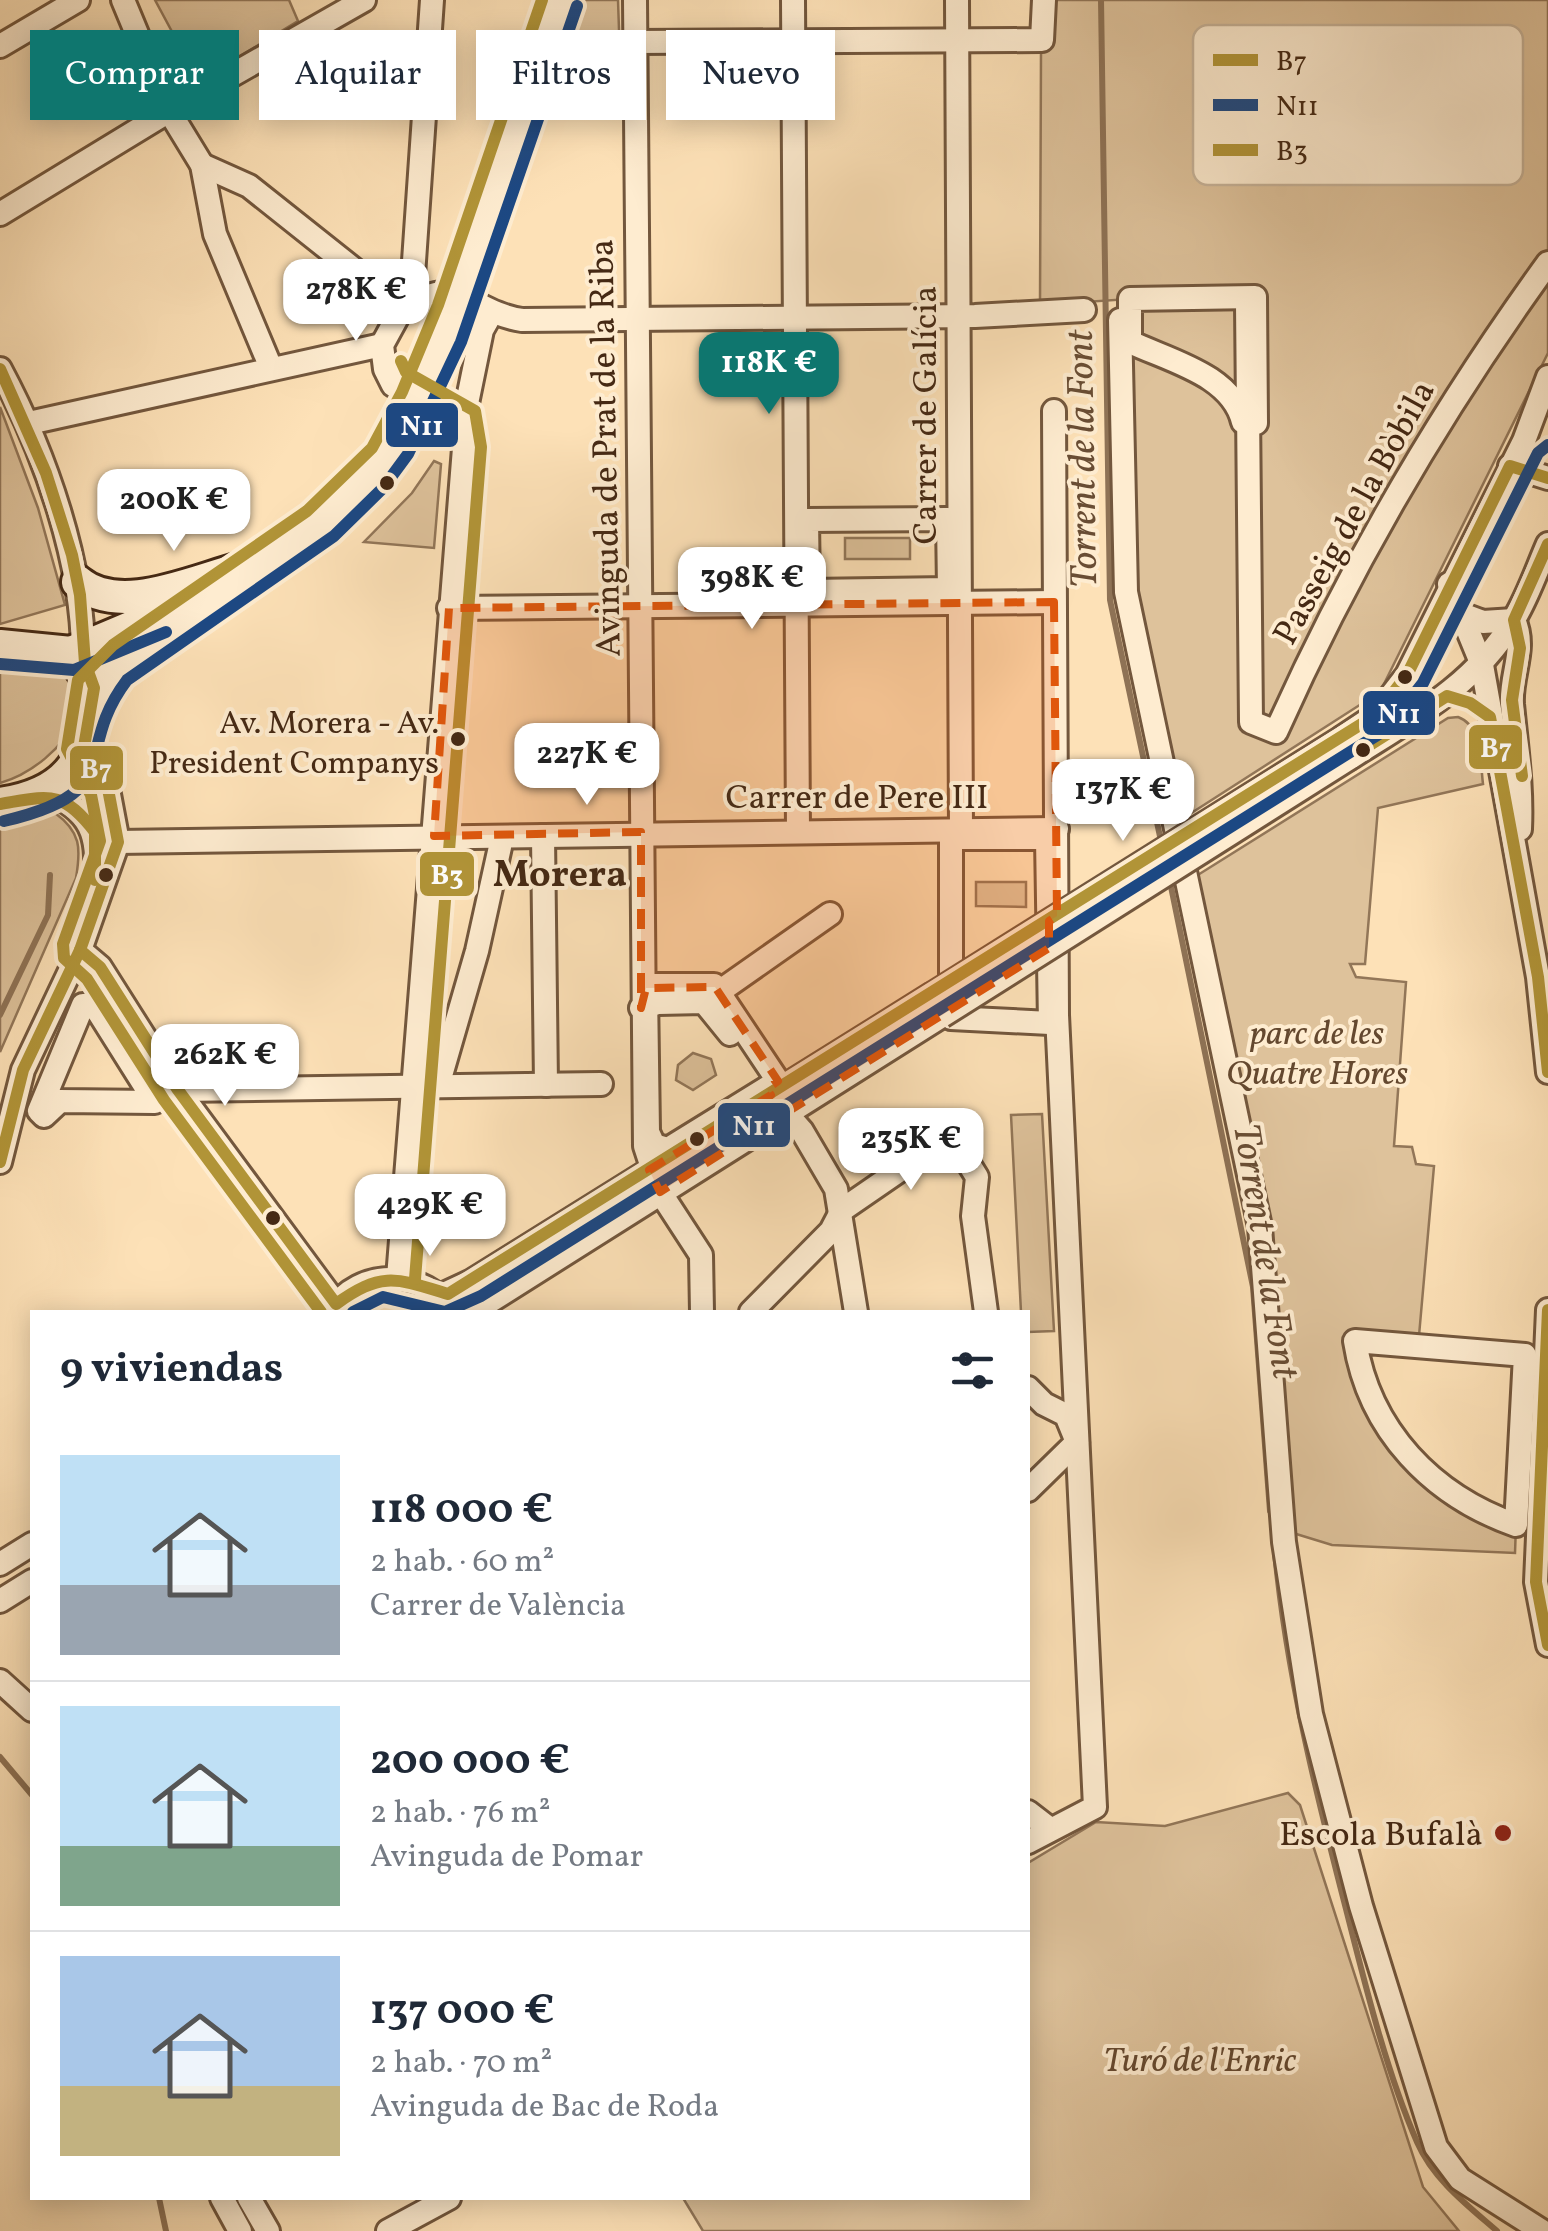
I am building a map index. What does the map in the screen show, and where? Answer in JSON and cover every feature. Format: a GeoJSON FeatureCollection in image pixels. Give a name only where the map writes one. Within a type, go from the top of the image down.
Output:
{"type":"FeatureCollection","features":[{"type":"Feature","properties":{"kind":"street"},"geometry":{"type":"LineString","coordinates":[[0,46],[78,0]]}},
{"type":"Feature","properties":{"kind":"street"},"geometry":{"type":"LineString","coordinates":[[123,0],[135,30]]}},
{"type":"Feature","properties":{"kind":"street"},"geometry":{"type":"LineString","coordinates":[[239,71],[364,0]]}},
{"type":"Feature","properties":{"kind":"street"},"geometry":{"type":"LineString","coordinates":[[432,0],[412,290],[405,310],[382,346],[385,369],[393,385],[463,423]]}},
{"type":"Feature","properties":{"kind":"street"},"geometry":{"type":"LineString","coordinates":[[0,646],[83,665],[260,565],[318,525],[372,476],[418,399],[460,294],[560,0]]}},
{"type":"Feature","properties":{"kind":"street","name":"Avinguda de Prat de la Riba"},"geometry":{"type":"LineString","coordinates":[[635,0],[635,30]]}},
{"type":"Feature","properties":{"kind":"street"},"geometry":{"type":"LineString","coordinates":[[793,0],[794,30]]}},
{"type":"Feature","properties":{"kind":"street","name":"Carrer de Galícia"},"geometry":{"type":"LineString","coordinates":[[956,834],[960,603],[958,0]]}},
{"type":"Feature","properties":{"kind":"street"},"geometry":{"type":"LineString","coordinates":[[835,42],[1042,40],[1044,0]]}},
{"type":"Feature","properties":{"kind":"street"},"geometry":{"type":"LineString","coordinates":[[0,214],[154,120]]}},
{"type":"Feature","properties":{"kind":"street"},"geometry":{"type":"LineString","coordinates":[[175,120],[202,164],[215,234],[272,368]]}},
{"type":"Feature","properties":{"kind":"street","name":"Avinguda de Prat de la Riba"},"geometry":{"type":"LineString","coordinates":[[635,120],[645,1146],[660,1192],[700,1256],[702,1310]]}},
{"type":"Feature","properties":{"kind":"street"},"geometry":{"type":"LineString","coordinates":[[794,120],[798,832]]}},
{"type":"Feature","properties":{"kind":"street"},"geometry":{"type":"LineString","coordinates":[[202,164],[249,186],[405,310]]}},
{"type":"Feature","properties":{"kind":"street","name":"Passeig de la Bòbila"},"geometry":{"type":"LineString","coordinates":[[1246,304],[1251,722],[1276,732],[1332,607],[1408,471],[1548,262]]}},
{"type":"Feature","properties":{"kind":"street"},"geometry":{"type":"LineString","coordinates":[[405,310],[428,292],[460,294],[491,314],[522,320],[959,316],[1084,310]]}},
{"type":"Feature","properties":{"kind":"street"},"geometry":{"type":"LineString","coordinates":[[1255,297],[1256,422],[1248,422],[1244,422],[1234,398],[1218,383],[1130,342],[1130,299],[1255,297]]}},
{"type":"Feature","properties":{"kind":"street"},"geometry":{"type":"LineString","coordinates":[[398,1278],[463,423],[482,330],[491,314]]}},
{"type":"Feature","properties":{"kind":"street"},"geometry":{"type":"LineString","coordinates":[[1120,320],[1126,592],[1260,1227],[1284,1542],[1310,1714],[1361,1906],[1436,2148],[1460,2180],[1542,2231]]}},
{"type":"Feature","properties":{"kind":"street"},"geometry":{"type":"LineString","coordinates":[[29,423],[382,346]]}},
{"type":"Feature","properties":{"kind":"street"},"geometry":{"type":"LineString","coordinates":[[0,369],[29,423],[78,582],[84,747],[73,770],[48,793],[0,804]]}},
{"type":"Feature","properties":{"kind":"street"},"geometry":{"type":"LineString","coordinates":[[1347,748],[1398,690],[1524,442],[1548,376]]}},
{"type":"Feature","properties":{"kind":"street"},"geometry":{"type":"LineString","coordinates":[[1030,1841],[1095,1807],[1058,1015],[1054,411]]}},
{"type":"Feature","properties":{"kind":"street"},"geometry":{"type":"LineString","coordinates":[[1524,442],[1548,423]]}},
{"type":"Feature","properties":{"kind":"street"},"geometry":{"type":"LineString","coordinates":[[1510,466],[1548,478]]}},
{"type":"Feature","properties":{"kind":"street"},"geometry":{"type":"LineString","coordinates":[[948,519],[949,589],[808,590],[807,520],[948,519]]}},
{"type":"Feature","properties":{"kind":"street"},"geometry":{"type":"LineString","coordinates":[[711,997],[714,984],[651,985],[644,1007],[648,1132],[657,1147],[674,1147],[769,1092],[936,1005],[1347,748],[1447,696],[1482,665],[1514,620],[1548,544]]}},
{"type":"Feature","properties":{"kind":"street"},"geometry":{"type":"LineString","coordinates":[[78,582],[93,594],[120,599],[260,565]]}},
{"type":"Feature","properties":{"kind":"street"},"geometry":{"type":"LineString","coordinates":[[1449,584],[1482,665],[1545,1013],[1548,1072]]}},
{"type":"Feature","properties":{"kind":"street"},"geometry":{"type":"LineString","coordinates":[[450,608],[1054,602]]}},
{"type":"Feature","properties":{"kind":"street"},"geometry":{"type":"LineString","coordinates":[[1459,613],[1483,622],[1514,620]]}},
{"type":"Feature","properties":{"kind":"street"},"geometry":{"type":"LineString","coordinates":[[1514,620],[1520,648],[1512,700],[1522,782],[1518,860]]}},
{"type":"Feature","properties":{"kind":"street"},"geometry":{"type":"LineString","coordinates":[[1447,696],[1470,703],[1490,716]]}},
{"type":"Feature","properties":{"kind":"street"},"geometry":{"type":"LineString","coordinates":[[0,1162],[23,1070],[80,950],[118,842],[108,789],[84,747]]}},
{"type":"Feature","properties":{"kind":"street"},"geometry":{"type":"LineString","coordinates":[[48,793],[82,813],[95,832],[98,853],[90,917]]}},
{"type":"Feature","properties":{"kind":"street","name":"Carrer de Pere III"},"geometry":{"type":"LineString","coordinates":[[118,842],[641,832],[956,834],[1057,829]]}},
{"type":"Feature","properties":{"kind":"street"},"geometry":{"type":"LineString","coordinates":[[956,834],[1047,838],[1050,1024],[951,1018],[956,834]]}},
{"type":"Feature","properties":{"kind":"street"},"geometry":{"type":"LineString","coordinates":[[544,836],[546,1085]]}},
{"type":"Feature","properties":{"kind":"street"},"geometry":{"type":"LineString","coordinates":[[442,1072],[477,952],[500,847]]}},
{"type":"Feature","properties":{"kind":"street"},"geometry":{"type":"LineString","coordinates":[[711,997],[830,914]]}},
{"type":"Feature","properties":{"kind":"street"},"geometry":{"type":"LineString","coordinates":[[80,950],[100,967],[178,1090],[334,1308],[367,1282],[398,1278],[414,1280],[448,1304],[769,1092],[778,1081],[711,997]]}},
{"type":"Feature","properties":{"kind":"street"},"geometry":{"type":"LineString","coordinates":[[83,1005],[94,1006],[156,1102],[60,1101],[44,1116],[39,1111],[83,1005]]}},
{"type":"Feature","properties":{"kind":"street"},"geometry":{"type":"LineString","coordinates":[[476,1310],[660,1192],[788,1116],[936,1005]]}},
{"type":"Feature","properties":{"kind":"street"},"geometry":{"type":"LineString","coordinates":[[178,1090],[601,1084]]}},
{"type":"Feature","properties":{"kind":"street"},"geometry":{"type":"LineString","coordinates":[[769,1092],[826,1166],[842,1210],[856,1310]]}},
{"type":"Feature","properties":{"kind":"street"},"geometry":{"type":"LineString","coordinates":[[753,1310],[830,1231],[842,1210],[950,1135],[977,1177],[973,1216],[986,1310]]}},
{"type":"Feature","properties":{"kind":"street"},"geometry":{"type":"LineString","coordinates":[[1548,1310],[1536,1582],[1548,1645]]}},
{"type":"Feature","properties":{"kind":"street"},"geometry":{"type":"LineString","coordinates":[[1356,1342],[1525,1355],[1516,1525],[1454,1496],[1416,1465],[1374,1403],[1356,1342]]}},
{"type":"Feature","properties":{"kind":"street"},"geometry":{"type":"LineString","coordinates":[[1030,1390],[1044,1404],[1066,1415],[1077,1442]]}},
{"type":"Feature","properties":{"kind":"street"},"geometry":{"type":"LineString","coordinates":[[1030,1488],[1077,1442]]}},
{"type":"Feature","properties":{"kind":"street"},"geometry":{"type":"LineString","coordinates":[[0,1564],[30,1545]]}},
{"type":"Feature","properties":{"kind":"street"},"geometry":{"type":"LineString","coordinates":[[0,1615],[16,1592]]}},
{"type":"Feature","properties":{"kind":"street"},"geometry":{"type":"LineString","coordinates":[[2,1681],[30,1708]]}},
{"type":"Feature","properties":{"kind":"street"},"geometry":{"type":"LineString","coordinates":[[1030,1814],[1050,1829]]}},
{"type":"Feature","properties":{"kind":"street"},"geometry":{"type":"LineString","coordinates":[[223,2200],[240,2231]]}},
{"type":"Feature","properties":{"kind":"street"},"geometry":{"type":"LineString","coordinates":[[250,2200],[268,2231]]}},
{"type":"Feature","properties":{"kind":"street"},"geometry":{"type":"LineString","coordinates":[[388,2231],[445,2200]]}},
{"type":"Feature","properties":{"kind":"highlighted area"},"geometry":{"type":"Polygon","coordinates":[[[1054,602],[1057,916],[1049,921],[1049,948],[660,1192],[649,1170],[771,1095],[767,1089],[778,1081],[715,987],[646,988],[641,1008],[641,832],[434,836],[449,608],[1054,602]]]}},
{"type":"Feature","properties":{"kind":"green space"},"geometry":{"type":"Polygon","coordinates":[[[155,0],[289,0],[298,21],[283,30],[259,30],[259,45],[239,57],[239,30],[171,30],[155,0]]]}},
{"type":"Feature","properties":{"kind":"green space"},"geometry":{"type":"Polygon","coordinates":[[[583,0],[618,0],[619,30],[573,30],[583,0]]]}},
{"type":"Feature","properties":{"kind":"green space"},"geometry":{"type":"Polygon","coordinates":[[[1050,0],[1548,0],[1548,353],[1380,692],[1182,819],[1134,601],[1129,299],[1040,305],[1041,51],[1050,0]]]}},
{"type":"Feature","properties":{"kind":"green space"},"geometry":{"type":"Polygon","coordinates":[[[0,407],[38,508],[65,605],[0,624],[0,407]]]}},
{"type":"Feature","properties":{"kind":"green space"},"geometry":{"type":"Polygon","coordinates":[[[434,461],[441,464],[434,548],[364,542],[412,493],[434,461]]]}},
{"type":"Feature","properties":{"kind":"green space"},"geometry":{"type":"Polygon","coordinates":[[[845,538],[910,538],[910,559],[845,559],[845,538]]]}},
{"type":"Feature","properties":{"kind":"green space"},"geometry":{"type":"Polygon","coordinates":[[[28,663],[58,671],[74,684],[79,701],[75,721],[45,758],[0,783],[0,668],[28,663]]]}},
{"type":"Feature","properties":{"kind":"green space","name":"parc de les Quatre Hores"},"geometry":{"type":"Polygon","coordinates":[[[1458,717],[1476,736],[1483,784],[1378,808],[1365,964],[1350,964],[1356,977],[1406,982],[1394,1146],[1412,1147],[1416,1164],[1434,1166],[1418,1347],[1356,1342],[1396,1441],[1516,1525],[1515,1553],[1332,1545],[1293,1533],[1281,1344],[1270,1248],[1193,878],[1448,718],[1458,717]]]}},
{"type":"Feature","properties":{"kind":"green space"},"geometry":{"type":"Polygon","coordinates":[[[55,813],[70,827],[77,841],[76,878],[0,1052],[0,822],[55,813]]]}},
{"type":"Feature","properties":{"kind":"green space"},"geometry":{"type":"Polygon","coordinates":[[[976,882],[1026,882],[1026,907],[976,906],[976,882]]]}},
{"type":"Feature","properties":{"kind":"green space"},"geometry":{"type":"Polygon","coordinates":[[[693,1053],[711,1059],[716,1075],[693,1090],[676,1080],[678,1065],[693,1053]]]}},
{"type":"Feature","properties":{"kind":"green space"},"geometry":{"type":"Polygon","coordinates":[[[1042,1114],[1054,1331],[1030,1332],[1030,1310],[1021,1310],[1011,1115],[1042,1114]]]}},
{"type":"Feature","properties":{"kind":"green space","name":"Turó de l'Enric"},"geometry":{"type":"Polygon","coordinates":[[[1288,1793],[1300,1805],[1423,2187],[1459,2231],[703,2231],[684,2200],[1030,2200],[1030,1862],[1096,1822],[1165,1826],[1288,1793]]]}},
{"type":"Feature","properties":{"kind":"waterway","name":"Torrent de la Font"},"geometry":{"type":"LineString","coordinates":[[1101,0],[1110,600],[1162,846]]}},
{"type":"Feature","properties":{"kind":"waterway"},"geometry":{"type":"LineString","coordinates":[[0,1015],[48,915],[50,875]]}},
{"type":"Feature","properties":{"kind":"waterway","name":"Torrent de la Font"},"geometry":{"type":"LineString","coordinates":[[1169,877],[1253,1287],[1270,1511]]}},
{"type":"Feature","properties":{"kind":"waterway","name":"Torrent de la Font"},"geometry":{"type":"LineString","coordinates":[[1275,1553],[1287,1644],[1313,1776],[1395,2086],[1432,2168],[1497,2231]]}},
{"type":"Feature","properties":{"kind":"waterway"},"geometry":{"type":"LineString","coordinates":[[0,1757],[30,1793]]}},
{"type":"Feature","properties":{"kind":"waterway"},"geometry":{"type":"LineString","coordinates":[[159,2200],[166,2231]]}},
{"type":"Feature","properties":{"kind":"transit line","name":"B3"},"geometry":{"type":"LineString","coordinates":[[320,1310],[164,1100],[87,979],[64,958],[63,944],[100,841],[91,795],[67,749],[78,680],[113,645],[307,511],[372,448],[402,392],[438,305],[542,0]]}},
{"type":"Feature","properties":{"kind":"transit line","name":"N11"},"geometry":{"type":"LineString","coordinates":[[4,821],[43,810],[68,797],[83,783],[111,706],[127,680],[334,536],[383,488],[408,454],[461,342],[577,6]]}},
{"type":"Feature","properties":{"kind":"transit line","name":"B3"},"geometry":{"type":"LineString","coordinates":[[401,361],[406,372],[475,411],[481,447],[415,1279]]}},
{"type":"Feature","properties":{"kind":"transit line","name":"B7"},"geometry":{"type":"LineString","coordinates":[[0,369],[46,473],[72,555],[80,595],[85,663],[94,688],[84,747],[108,789],[118,842],[80,950],[23,1070],[0,1162]]}},
{"type":"Feature","properties":{"kind":"transit line","name":"N11"},"geometry":{"type":"LineString","coordinates":[[450,1310],[481,1296],[1387,729],[1423,683],[1538,453],[1548,445]]}},
{"type":"Feature","properties":{"kind":"transit line","name":"B7"},"geometry":{"type":"LineString","coordinates":[[80,950],[100,967],[178,1090],[336,1304],[378,1282],[402,1281],[448,1294],[1376,715],[1407,675],[1510,466],[1548,478]]}},
{"type":"Feature","properties":{"kind":"transit line","name":"B7"},"geometry":{"type":"LineString","coordinates":[[1522,776],[1512,700],[1520,648],[1514,620],[1548,544]]}},
{"type":"Feature","properties":{"kind":"transit line","name":"N11"},"geometry":{"type":"LineString","coordinates":[[0,664],[74,670],[166,632]]}},
{"type":"Feature","properties":{"kind":"transit line","name":"B7"},"geometry":{"type":"LineString","coordinates":[[1362,750],[1447,696],[1470,703],[1490,717],[1538,977],[1548,1072]]}},
{"type":"Feature","properties":{"kind":"transit line","name":"B7"},"geometry":{"type":"LineString","coordinates":[[0,804],[43,798],[73,808],[95,832],[95,880]]}},
{"type":"Feature","properties":{"kind":"transit line","name":"N11"},"geometry":{"type":"LineString","coordinates":[[357,1310],[383,1297],[437,1310]]}},
{"type":"Feature","properties":{"kind":"transit line","name":"B7"},"geometry":{"type":"LineString","coordinates":[[1548,1310],[1536,1582],[1548,1645]]}},
{"type":"Feature","properties":{"kind":"place","name":"Av. Morera - Av. President Companys"},"geometry":{"type":"Point","coordinates":[458,739]}},
{"type":"Feature","properties":{"kind":"place","name":"Escola Bufalà"},"geometry":{"type":"Point","coordinates":[1503,1833]}},
{"type":"Feature","properties":{"kind":"district","name":"Morera"},"geometry":{"type":"Point","coordinates":[560,873]}}]}
